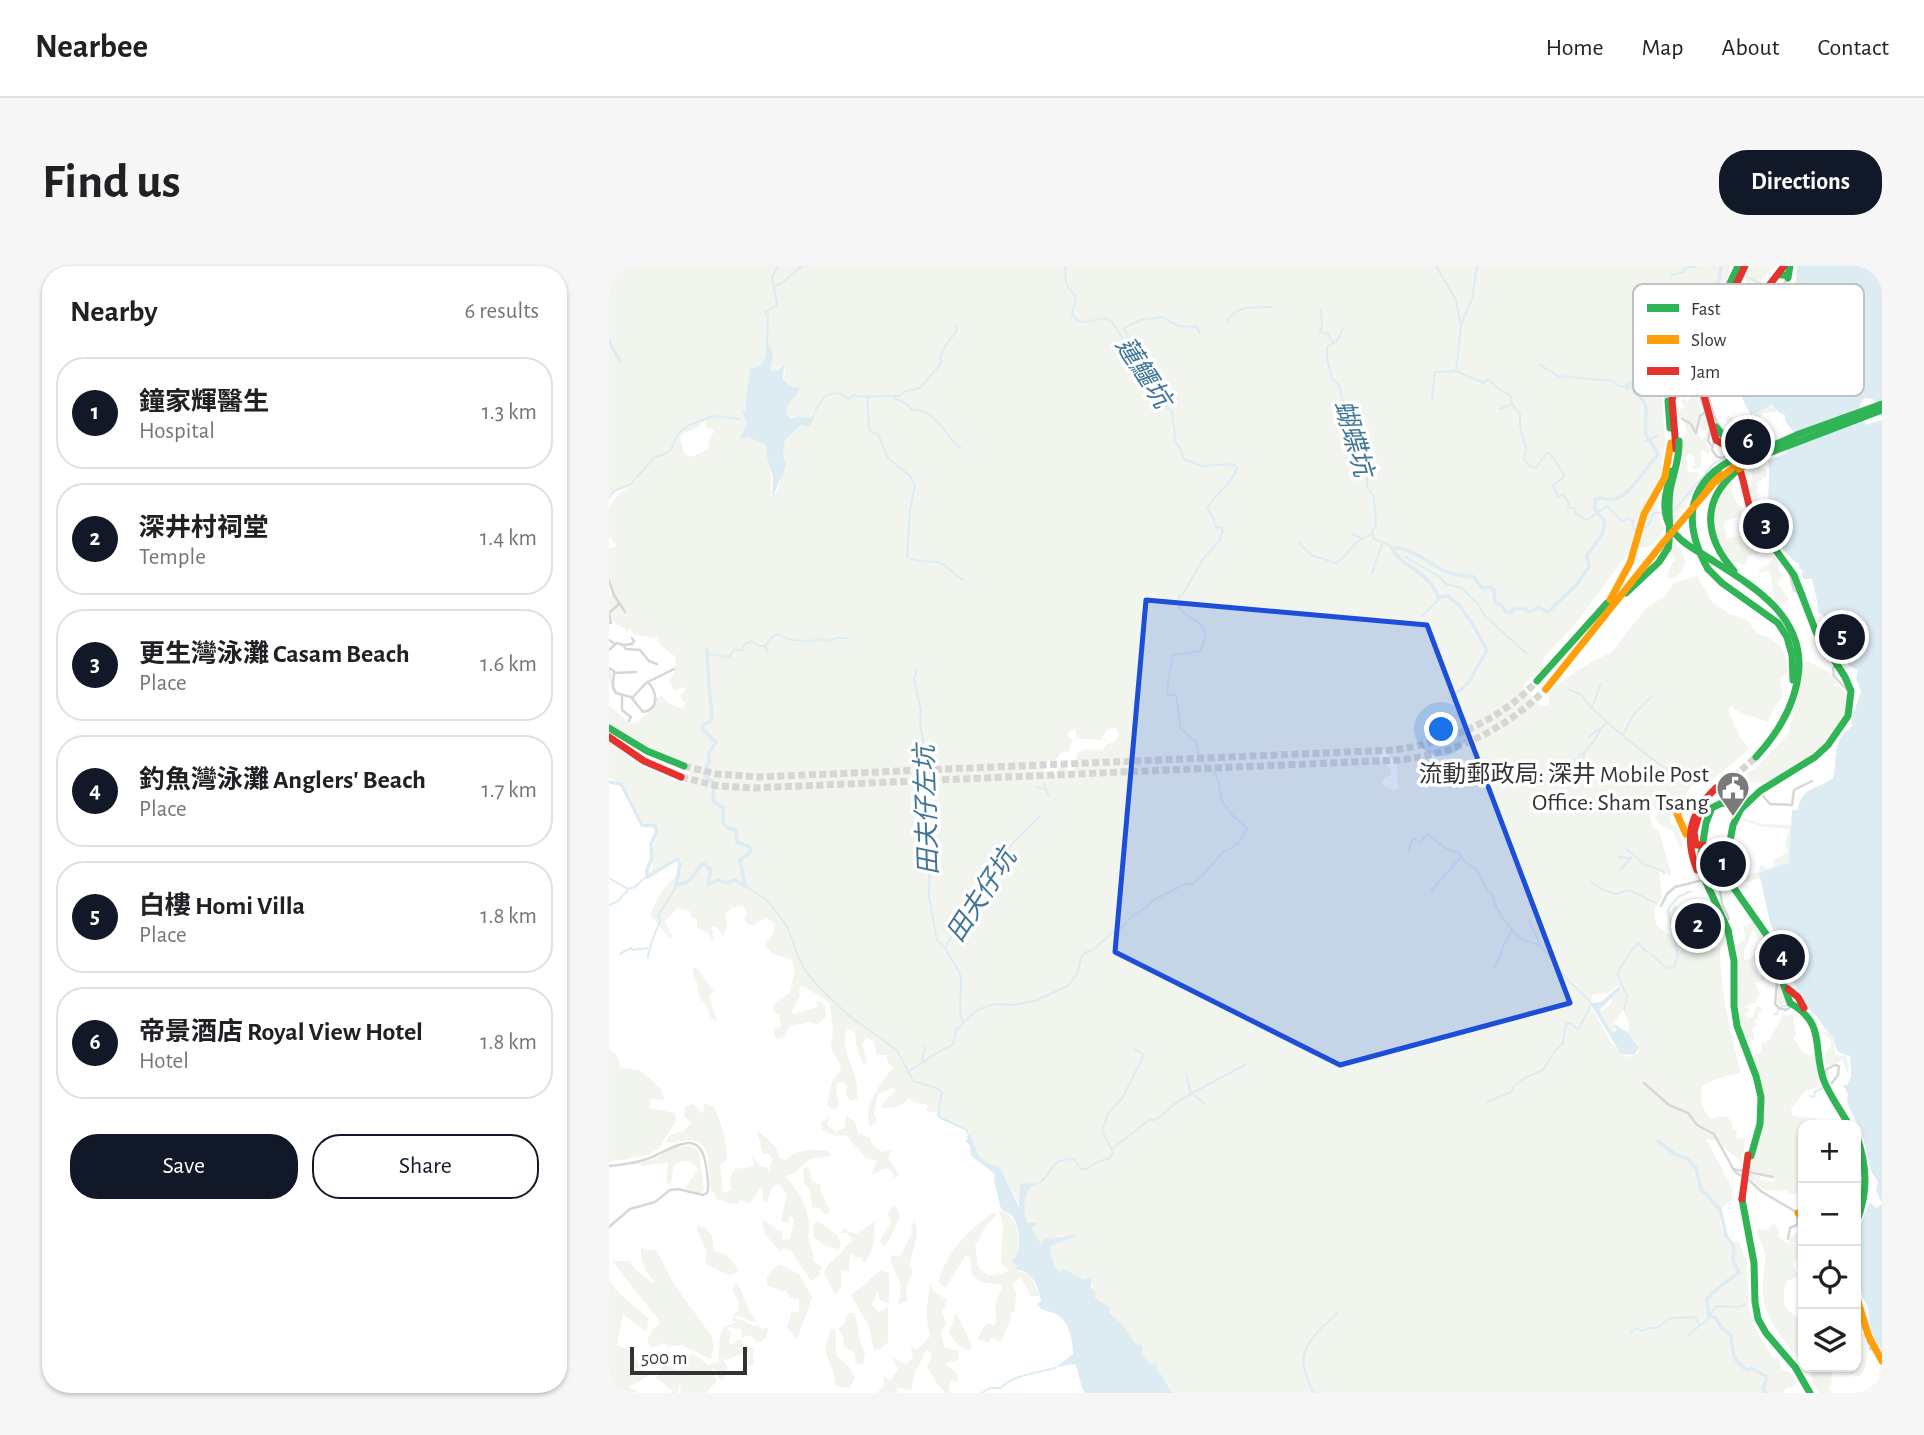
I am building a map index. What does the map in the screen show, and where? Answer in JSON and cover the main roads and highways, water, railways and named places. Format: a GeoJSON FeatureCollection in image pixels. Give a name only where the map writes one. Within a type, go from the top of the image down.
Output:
{"type":"FeatureCollection","features":[{"type":"Feature","properties":{"kind":"main road"},"geometry":{"type":"LineString","coordinates":[[1779,284],[1785,277],[1787,266]]}},
{"type":"Feature","properties":{"kind":"main road"},"geometry":{"type":"LineString","coordinates":[[1773,284],[1787,266]]}},
{"type":"Feature","properties":{"kind":"main road"},"geometry":{"type":"LineString","coordinates":[[1735,284],[1742,267]]}},
{"type":"Feature","properties":{"kind":"main road"},"geometry":{"type":"LineString","coordinates":[[1732,284],[1742,267]]}},
{"type":"Feature","properties":{"kind":"main road"},"geometry":{"type":"LineString","coordinates":[[1669,396],[1671,437],[1662,500],[1664,521],[1671,531],[1684,545],[1778,614],[1790,631],[1794,643],[1796,665],[1793,680],[1778,721],[1755,755],[1776,732],[1788,710],[1797,681],[1800,657],[1796,637],[1786,617],[1775,605],[1671,531]]}},
{"type":"Feature","properties":{"kind":"main road"},"geometry":{"type":"LineString","coordinates":[[1537,681],[1663,545],[1672,528],[1670,491],[1679,460],[1672,396]]}},
{"type":"Feature","properties":{"kind":"main road"},"geometry":{"type":"LineString","coordinates":[[1703,396],[1719,440],[1734,451],[1740,462],[1752,509],[1760,528],[1792,571],[1803,591],[1821,639],[1850,688],[1852,702],[1847,719],[1838,733],[1818,754],[1739,810],[1727,870],[1734,887],[1770,940],[1795,1002],[1814,1026],[1824,1080],[1848,1120]]}},
{"type":"Feature","properties":{"kind":"main road"},"geometry":{"type":"LineString","coordinates":[[1705,396],[1719,440]]}},
{"type":"Feature","properties":{"kind":"main road"},"geometry":{"type":"LineString","coordinates":[[1546,689],[1719,473],[1882,404]]}},
{"type":"Feature","properties":{"kind":"main road"},"geometry":{"type":"LineString","coordinates":[[1793,680],[1791,647],[1779,624],[1762,608],[1726,586],[1708,569],[1699,554],[1693,534],[1692,512],[1697,491],[1706,476],[1732,458],[1761,453],[1882,410]]}},
{"type":"Feature","properties":{"kind":"main road"},"geometry":{"type":"LineString","coordinates":[[1662,500],[1675,456],[1677,421]]}},
{"type":"Feature","properties":{"kind":"main road"},"geometry":{"type":"LineString","coordinates":[[1750,586],[1723,560],[1713,543],[1710,520],[1715,496],[1727,478],[1761,453]]}},
{"type":"Feature","properties":{"kind":"main road"},"geometry":{"type":"LineString","coordinates":[[1740,462],[1754,521],[1792,571]]}},
{"type":"Feature","properties":{"kind":"main road"},"geometry":{"type":"LineString","coordinates":[[1610,600],[1630,564],[1644,514],[1665,477]]}},
{"type":"Feature","properties":{"kind":"main road"},"geometry":{"type":"LineString","coordinates":[[609,728],[659,757],[684,766]]}},
{"type":"Feature","properties":{"kind":"main road"},"geometry":{"type":"LineString","coordinates":[[609,737],[649,764],[681,777]]}},
{"type":"Feature","properties":{"kind":"main road"},"geometry":{"type":"LineString","coordinates":[[1699,868],[1692,836],[1695,819],[1701,811],[1717,789],[1702,799],[1701,811],[1703,845],[1699,868]]}},
{"type":"Feature","properties":{"kind":"main road"},"geometry":{"type":"LineString","coordinates":[[1739,810],[1722,803],[1677,816],[1685,829],[1688,845],[1727,930],[1731,960],[1730,1002],[1733,1025],[1752,1074],[1757,1097],[1756,1125],[1743,1181],[1744,1217],[1755,1263],[1755,1304],[1759,1321],[1766,1333],[1795,1367],[1812,1393]]}},
{"type":"Feature","properties":{"kind":"main road"},"geometry":{"type":"LineString","coordinates":[[1688,845],[1688,830],[1701,811]]}},
{"type":"Feature","properties":{"kind":"main road"},"geometry":{"type":"LineString","coordinates":[[1701,811],[1695,825],[1694,841],[1697,846],[1703,845]]}},
{"type":"Feature","properties":{"kind":"main road"},"geometry":{"type":"LineString","coordinates":[[1770,940],[1778,968],[1795,1002],[1818,1030],[1825,1068],[1849,1120]]}},
{"type":"Feature","properties":{"kind":"main road"},"geometry":{"type":"LineString","coordinates":[[1861,1149],[1867,1178],[1866,1197],[1861,1210]]}},
{"type":"Feature","properties":{"kind":"main road"},"geometry":{"type":"LineString","coordinates":[[1861,1157],[1864,1166],[1861,1199]]}},
{"type":"Feature","properties":{"kind":"main road"},"geometry":{"type":"LineString","coordinates":[[1861,1309],[1882,1364]]}},
{"type":"Feature","properties":{"kind":"main road"},"geometry":{"type":"LineString","coordinates":[[1872,1350],[1882,1364]]}},
{"type":"Feature","properties":{"kind":"waterway"},"geometry":{"type":"LineString","coordinates":[[767,345],[768,315],[765,312],[777,305],[772,277],[778,266]]}},
{"type":"Feature","properties":{"kind":"waterway"},"geometry":{"type":"LineString","coordinates":[[775,286],[802,266]]}},
{"type":"Feature","properties":{"kind":"waterway","name":"蓮鱷坑"},"geometry":{"type":"LineString","coordinates":[[907,1072],[953,1045],[956,1030],[977,1010],[995,1004],[1012,1005],[1034,1001],[1068,986],[1078,972],[1084,953],[1093,950],[1152,901],[1185,884],[1192,884],[1221,854],[1239,843],[1247,828],[1233,816],[1222,801],[1215,773],[1199,757],[1196,742],[1181,729],[1176,695],[1168,695],[1167,691],[1173,655],[1200,651],[1205,639],[1200,624],[1178,605],[1179,596],[1182,596],[1203,559],[1219,541],[1223,531],[1221,527],[1216,528],[1207,509],[1235,474],[1237,467],[1233,464],[1202,466],[1184,459],[1174,441],[1172,412],[1158,398],[1113,323],[1106,318],[1078,321],[1072,314],[1076,297],[1066,284],[1065,266]]}},
{"type":"Feature","properties":{"kind":"waterway"},"geometry":{"type":"LineString","coordinates":[[1436,266],[1456,300],[1461,327],[1456,370]]}},
{"type":"Feature","properties":{"kind":"waterway"},"geometry":{"type":"LineString","coordinates":[[1461,325],[1472,299],[1477,266]]}},
{"type":"Feature","properties":{"kind":"waterway"},"geometry":{"type":"LineString","coordinates":[[1671,275],[1697,266]]}},
{"type":"Feature","properties":{"kind":"waterway"},"geometry":{"type":"LineString","coordinates":[[1718,284],[1721,266]]}},
{"type":"Feature","properties":{"kind":"waterway"},"geometry":{"type":"LineString","coordinates":[[1743,275],[1762,284]]}},
{"type":"Feature","properties":{"kind":"waterway"},"geometry":{"type":"LineString","coordinates":[[1227,321],[1241,309],[1271,307]]}},
{"type":"Feature","properties":{"kind":"waterway"},"geometry":{"type":"LineString","coordinates":[[1321,310],[1320,332],[1328,334],[1333,343]]}},
{"type":"Feature","properties":{"kind":"waterway","name":"蓮鱷坑"},"geometry":{"type":"LineString","coordinates":[[1124,343],[1128,336],[1124,328],[1141,320],[1162,317],[1179,326],[1197,327],[1200,334]]}},
{"type":"Feature","properties":{"kind":"waterway"},"geometry":{"type":"LineString","coordinates":[[827,395],[838,393],[849,399],[853,395],[899,396],[906,391],[920,388],[942,362],[942,351],[957,330],[956,325]]}},
{"type":"Feature","properties":{"kind":"waterway","name":"蝴蝶坑"},"geometry":{"type":"LineString","coordinates":[[1343,328],[1337,341],[1327,347],[1327,359],[1332,379],[1339,385],[1351,435],[1357,444],[1361,467],[1367,476],[1367,487],[1374,497],[1374,539],[1391,546]]}},
{"type":"Feature","properties":{"kind":"waterway"},"geometry":{"type":"LineString","coordinates":[[609,341],[620,361]]}},
{"type":"Feature","properties":{"kind":"waterway"},"geometry":{"type":"LineString","coordinates":[[1540,365],[1558,376],[1614,381],[1618,386],[1633,387]]}},
{"type":"Feature","properties":{"kind":"waterway"},"geometry":{"type":"LineString","coordinates":[[1432,399],[1435,372],[1456,371],[1484,383],[1488,379],[1511,396],[1512,404],[1520,414],[1526,449],[1524,459],[1536,468],[1546,454],[1550,453],[1564,475],[1553,485],[1558,497],[1563,494],[1569,503],[1568,508],[1574,508],[1576,514],[1587,520],[1607,506],[1621,520],[1627,518],[1634,521]]}},
{"type":"Feature","properties":{"kind":"waterway"},"geometry":{"type":"LineString","coordinates":[[1627,389],[1627,385],[1633,382]]}},
{"type":"Feature","properties":{"kind":"waterway"},"geometry":{"type":"LineString","coordinates":[[816,409],[825,396]]}},
{"type":"Feature","properties":{"kind":"waterway"},"geometry":{"type":"LineString","coordinates":[[867,396],[871,432],[878,434],[888,458],[910,476],[915,485],[910,510],[907,557],[940,563],[963,580]]}},
{"type":"Feature","properties":{"kind":"waterway"},"geometry":{"type":"LineString","coordinates":[[1453,702],[1452,697],[1469,682],[1487,650],[1460,606],[1448,596],[1438,597],[1428,581],[1401,560],[1392,548],[1413,553],[1447,572],[1474,577],[1482,588],[1490,587],[1494,590],[1495,602],[1506,612],[1514,609],[1525,609],[1529,612],[1539,607],[1548,612],[1576,585],[1589,567],[1587,555],[1602,535],[1605,522],[1594,508],[1596,499],[1613,500],[1627,492],[1658,455],[1646,434],[1646,406],[1638,396]]}},
{"type":"Feature","properties":{"kind":"waterway"},"geometry":{"type":"LineString","coordinates":[[894,398],[907,404],[912,410],[921,411],[934,418],[961,448]]}},
{"type":"Feature","properties":{"kind":"waterway"},"geometry":{"type":"LineString","coordinates":[[1500,409],[1512,404]]}},
{"type":"Feature","properties":{"kind":"waterway"},"geometry":{"type":"LineString","coordinates":[[609,498],[614,491],[631,484],[654,458],[671,449],[678,434],[687,426],[713,416],[739,419]]}},
{"type":"Feature","properties":{"kind":"waterway"},"geometry":{"type":"LineString","coordinates":[[1646,441],[1657,436]]}},
{"type":"Feature","properties":{"kind":"waterway"},"geometry":{"type":"LineString","coordinates":[[1346,458],[1360,466]]}},
{"type":"Feature","properties":{"kind":"waterway"},"geometry":{"type":"LineString","coordinates":[[1673,512],[1714,463],[1724,459]]}},
{"type":"Feature","properties":{"kind":"waterway"},"geometry":{"type":"LineString","coordinates":[[1642,528],[1648,526],[1654,513],[1664,513]]}},
{"type":"Feature","properties":{"kind":"waterway"},"geometry":{"type":"LineString","coordinates":[[1633,522],[1636,532]]}},
{"type":"Feature","properties":{"kind":"waterway"},"geometry":{"type":"LineString","coordinates":[[1352,534],[1363,539],[1372,534]]}},
{"type":"Feature","properties":{"kind":"waterway"},"geometry":{"type":"LineString","coordinates":[[1299,543],[1311,555],[1336,563],[1361,539]]}},
{"type":"Feature","properties":{"kind":"waterway"},"geometry":{"type":"LineString","coordinates":[[1372,573],[1382,544]]}},
{"type":"Feature","properties":{"kind":"waterway"},"geometry":{"type":"LineString","coordinates":[[1405,557],[1440,577],[1446,584],[1462,588],[1478,604],[1484,615],[1527,654]]}},
{"type":"Feature","properties":{"kind":"waterway"},"geometry":{"type":"LineString","coordinates":[[1422,616],[1440,598]]}},
{"type":"Feature","properties":{"kind":"waterway"},"geometry":{"type":"LineString","coordinates":[[765,646],[778,634],[800,641],[847,638]]}},
{"type":"Feature","properties":{"kind":"waterway"},"geometry":{"type":"LineString","coordinates":[[708,654],[729,657],[734,650],[742,650],[745,644],[752,641],[758,646],[765,646],[768,653]]}},
{"type":"Feature","properties":{"kind":"waterway"},"geometry":{"type":"LineString","coordinates":[[707,650],[712,715],[711,721],[703,725],[702,729],[716,742],[709,753],[704,774],[714,784],[713,801],[723,808],[723,823],[736,830],[737,842],[751,849],[750,853],[740,860],[745,886]]}},
{"type":"Feature","properties":{"kind":"waterway","name":"田夫仔左坑"},"geometry":{"type":"LineString","coordinates":[[917,670],[914,678],[923,739],[921,777],[925,824],[930,842],[929,897],[937,940],[945,948]]}},
{"type":"Feature","properties":{"kind":"waterway"},"geometry":{"type":"LineString","coordinates":[[609,671],[614,692]]}},
{"type":"Feature","properties":{"kind":"waterway"},"geometry":{"type":"LineString","coordinates":[[1591,708],[1601,684]]}},
{"type":"Feature","properties":{"kind":"waterway"},"geometry":{"type":"LineString","coordinates":[[1568,689],[1582,695],[1587,703],[1632,743],[1690,783]]}},
{"type":"Feature","properties":{"kind":"waterway"},"geometry":{"type":"LineString","coordinates":[[1623,735],[1633,715],[1652,696]]}},
{"type":"Feature","properties":{"kind":"waterway"},"geometry":{"type":"LineString","coordinates":[[1563,788],[1568,768],[1592,743],[1606,723]]}},
{"type":"Feature","properties":{"kind":"waterway"},"geometry":{"type":"LineString","coordinates":[[1589,737],[1599,729]]}},
{"type":"Feature","properties":{"kind":"waterway"},"geometry":{"type":"LineString","coordinates":[[1578,780],[1585,751]]}},
{"type":"Feature","properties":{"kind":"waterway"},"geometry":{"type":"LineString","coordinates":[[609,782],[621,784],[642,825],[655,826],[657,830],[651,844],[652,858],[647,877],[677,859],[680,864],[676,886],[689,881],[703,863],[711,870],[708,885],[718,880],[727,883],[735,880],[745,886]]}},
{"type":"Feature","properties":{"kind":"waterway"},"geometry":{"type":"LineString","coordinates":[[1044,784],[1049,796]]}},
{"type":"Feature","properties":{"kind":"waterway"},"geometry":{"type":"LineString","coordinates":[[1037,787],[1045,789]]}},
{"type":"Feature","properties":{"kind":"waterway","name":"田夫仔坑"},"geometry":{"type":"LineString","coordinates":[[963,1022],[960,1010],[960,974],[945,948],[980,904],[988,882],[1008,848],[1040,816]]}},
{"type":"Feature","properties":{"kind":"waterway"},"geometry":{"type":"LineString","coordinates":[[1408,853],[1413,838],[1420,843],[1427,834],[1447,849],[1459,853],[1465,862],[1476,869],[1487,890],[1493,895],[1499,912],[1513,931],[1522,939],[1541,947],[1565,977],[1592,1004]]}},
{"type":"Feature","properties":{"kind":"waterway"},"geometry":{"type":"LineString","coordinates":[[1626,848],[1643,864],[1664,873]]}},
{"type":"Feature","properties":{"kind":"waterway"},"geometry":{"type":"LineString","coordinates":[[1619,857],[1632,858]]}},
{"type":"Feature","properties":{"kind":"waterway"},"geometry":{"type":"LineString","coordinates":[[1431,891],[1460,858]]}},
{"type":"Feature","properties":{"kind":"waterway"},"geometry":{"type":"LineString","coordinates":[[1621,869],[1630,859]]}},
{"type":"Feature","properties":{"kind":"waterway"},"geometry":{"type":"LineString","coordinates":[[609,878],[628,889],[635,887],[647,876]]}},
{"type":"Feature","properties":{"kind":"waterway"},"geometry":{"type":"LineString","coordinates":[[1591,882],[1616,894],[1629,890],[1656,903]]}},
{"type":"Feature","properties":{"kind":"waterway"},"geometry":{"type":"LineString","coordinates":[[648,958],[660,920],[658,917],[676,886]]}},
{"type":"Feature","properties":{"kind":"waterway"},"geometry":{"type":"LineString","coordinates":[[745,886],[767,900],[787,926],[806,972],[819,987],[848,1015],[897,1050],[913,1081],[942,1092],[938,1115],[967,1130],[968,1134]]}},
{"type":"Feature","properties":{"kind":"waterway"},"geometry":{"type":"LineString","coordinates":[[609,905],[618,901],[627,891]]}},
{"type":"Feature","properties":{"kind":"waterway"},"geometry":{"type":"LineString","coordinates":[[1652,955],[1667,968],[1674,967],[1678,956],[1668,909],[1678,897],[1691,891]]}},
{"type":"Feature","properties":{"kind":"waterway"},"geometry":{"type":"LineString","coordinates":[[1529,920],[1540,945]]}},
{"type":"Feature","properties":{"kind":"waterway"},"geometry":{"type":"LineString","coordinates":[[1495,968],[1512,930]]}},
{"type":"Feature","properties":{"kind":"waterway"},"geometry":{"type":"LineString","coordinates":[[1630,952],[1638,943],[1647,952]]}},
{"type":"Feature","properties":{"kind":"waterway"},"geometry":{"type":"LineString","coordinates":[[620,954],[631,948],[647,948]]}},
{"type":"Feature","properties":{"kind":"waterway"},"geometry":{"type":"LineString","coordinates":[[1624,1010],[1627,996],[1617,974],[1629,954]]}},
{"type":"Feature","properties":{"kind":"waterway"},"geometry":{"type":"LineString","coordinates":[[1487,1102],[1511,1092],[1523,1079],[1543,1070],[1563,1043],[1566,1024],[1571,1023],[1578,1030],[1591,1005]]}},
{"type":"Feature","properties":{"kind":"waterway"},"geometry":{"type":"LineString","coordinates":[[1774,1014],[1777,1014],[1780,1007],[1788,1005]]}},
{"type":"Feature","properties":{"kind":"waterway"},"geometry":{"type":"LineString","coordinates":[[925,1047],[922,1059],[925,1063]]}},
{"type":"Feature","properties":{"kind":"waterway"},"geometry":{"type":"LineString","coordinates":[[1041,1182],[1056,1163],[1066,1159],[1074,1159],[1081,1169],[1087,1169],[1110,1158],[1113,1152],[1102,1131],[1108,1114],[1123,1097],[1142,1059],[1143,1054],[1135,1049]]}},
{"type":"Feature","properties":{"kind":"waterway"},"geometry":{"type":"LineString","coordinates":[[1112,1149],[1149,1120],[1157,1119],[1184,1098],[1245,1065]]}},
{"type":"Feature","properties":{"kind":"waterway"},"geometry":{"type":"LineString","coordinates":[[1186,1073],[1191,1095]]}},
{"type":"Feature","properties":{"kind":"waterway"},"geometry":{"type":"LineString","coordinates":[[1810,1096],[1814,1097],[1815,1092],[1823,1088]]}},
{"type":"Feature","properties":{"kind":"waterway"},"geometry":{"type":"LineString","coordinates":[[1194,1095],[1204,1103]]}},
{"type":"Feature","properties":{"kind":"waterway"},"geometry":{"type":"LineString","coordinates":[[1658,1141],[1676,1155],[1688,1159],[1696,1168],[1701,1190],[1720,1209],[1726,1235],[1734,1247],[1733,1261],[1739,1272],[1707,1299],[1709,1316],[1715,1317],[1731,1335],[1738,1363],[1747,1370],[1751,1368],[1767,1377],[1763,1390],[1766,1393]]}},
{"type":"Feature","properties":{"kind":"waterway"},"geometry":{"type":"LineString","coordinates":[[1631,1332],[1636,1328],[1643,1331],[1657,1328],[1670,1318],[1695,1317],[1700,1326],[1716,1306],[1745,1305]]}},
{"type":"Feature","properties":{"kind":"waterway"},"geometry":{"type":"LineString","coordinates":[[1313,1393],[1304,1366],[1305,1352],[1313,1337],[1337,1313]]}},
{"type":"Feature","properties":{"kind":"waterway"},"geometry":{"type":"LineString","coordinates":[[1688,1336],[1698,1327]]}},
{"type":"Feature","properties":{"kind":"waterway"},"geometry":{"type":"LineString","coordinates":[[982,1393],[990,1388],[1001,1388],[1018,1377],[1055,1368]]}},
{"type":"Feature","properties":{"kind":"tunnel"},"geometry":{"type":"LineString","coordinates":[[684,766],[717,774],[759,777],[1393,750],[1433,742],[1471,728],[1506,708],[1537,681]]}},
{"type":"Feature","properties":{"kind":"tunnel"},"geometry":{"type":"LineString","coordinates":[[681,777],[718,786],[754,788],[1400,760],[1440,752],[1479,737],[1514,716],[1546,689]]}},
{"type":"Feature","properties":{"kind":"tunnel"},"geometry":{"type":"LineString","coordinates":[[1718,791],[1756,757]]}},
{"type":"Feature","properties":{"kind":"tunnel"},"geometry":{"type":"LineString","coordinates":[[1861,1319],[1872,1350]]}},
{"type":"Feature","properties":{"kind":"place","name":"帝景酒店 Royal View Hotel"},"geometry":{"type":"Point","coordinates":[1748,442]}},
{"type":"Feature","properties":{"kind":"place","name":"更生灣泳灘 Casam Beach"},"geometry":{"type":"Point","coordinates":[1766,526]}},
{"type":"Feature","properties":{"kind":"place","name":"白樓 Homi Villa"},"geometry":{"type":"Point","coordinates":[1842,637]}},
{"type":"Feature","properties":{"kind":"place","name":"流動郵政局: 深井 Mobile Post Office: Sham Tsang"},"geometry":{"type":"Point","coordinates":[1733,818]}},
{"type":"Feature","properties":{"kind":"place","name":"鐘家輝醫生"},"geometry":{"type":"Point","coordinates":[1723,864]}},
{"type":"Feature","properties":{"kind":"place","name":"深井村祠堂"},"geometry":{"type":"Point","coordinates":[1698,926]}},
{"type":"Feature","properties":{"kind":"place","name":"釣魚灣泳灘 Anglers' Beach"},"geometry":{"type":"Point","coordinates":[1782,957]}}]}
